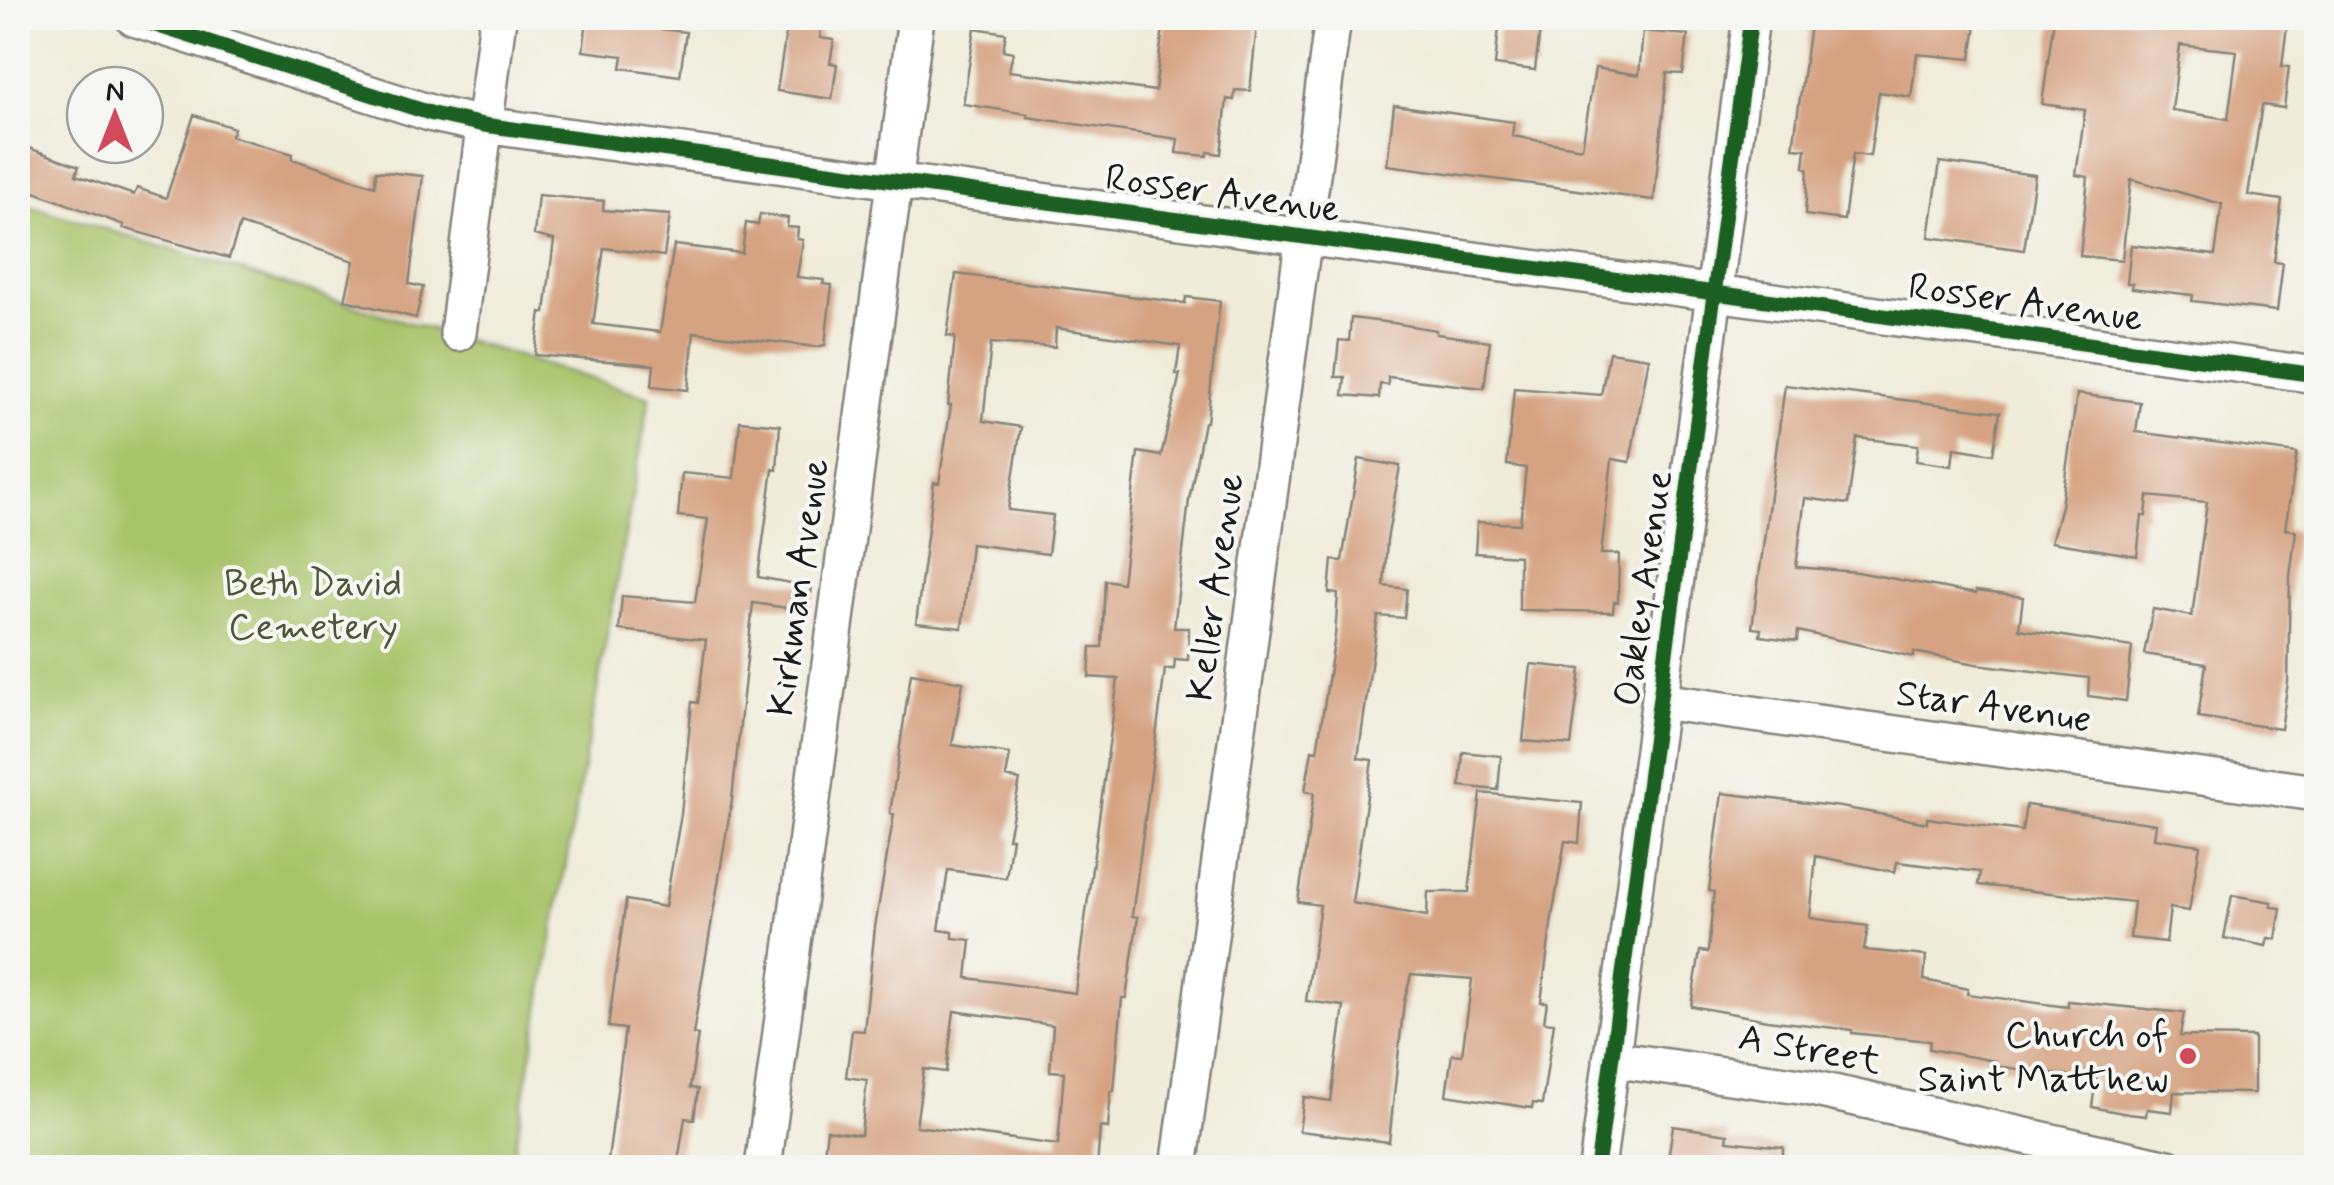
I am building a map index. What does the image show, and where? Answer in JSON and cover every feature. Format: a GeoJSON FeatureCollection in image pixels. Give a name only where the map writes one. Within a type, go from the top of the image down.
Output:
{"type":"FeatureCollection","features":[{"type":"Feature","properties":{"kind":"street","name":"Rosser Avenue"},"geometry":{"type":"LineString","coordinates":[[134,18],[433,114],[484,125],[2316,375]]}},
{"type":"Feature","properties":{"kind":"street"},"geometry":{"type":"LineString","coordinates":[[458,333],[498,18]]}},
{"type":"Feature","properties":{"kind":"street","name":"Kirkman Avenue"},"geometry":{"type":"LineString","coordinates":[[762,1168],[916,18]]}},
{"type":"Feature","properties":{"kind":"street","name":"Keller Avenue"},"geometry":{"type":"LineString","coordinates":[[1180,1168],[1333,18]]}},
{"type":"Feature","properties":{"kind":"street","name":"Oakley Avenue"},"geometry":{"type":"LineString","coordinates":[[1597,1168],[1751,18]]}},
{"type":"Feature","properties":{"kind":"street","name":"Star Avenue"},"geometry":{"type":"LineString","coordinates":[[1660,702],[2316,793]]}},
{"type":"Feature","properties":{"kind":"street","name":"A Street"},"geometry":{"type":"LineString","coordinates":[[1612,1058],[1808,1087],[2168,1168]]}},
{"type":"Feature","properties":{"kind":"green space","name":"Beth David Cemetery"},"geometry":{"type":"Polygon","coordinates":[[[18,202],[650,397],[511,1167],[18,1167],[18,202]]]}},
{"type":"Feature","properties":{"kind":"building"},"geometry":{"type":"Polygon","coordinates":[[[788,18],[822,18],[820,38],[834,40],[830,63],[837,64],[832,99],[777,91],[788,18]]]}},
{"type":"Feature","properties":{"kind":"building"},"geometry":{"type":"Polygon","coordinates":[[[1500,18],[1541,21],[1535,70],[1495,65],[1500,18]]]}},
{"type":"Feature","properties":{"kind":"building"},"geometry":{"type":"Polygon","coordinates":[[[1811,18],[1977,18],[1971,59],[1917,54],[1911,97],[1879,92],[1870,156],[1853,154],[1844,220],[1805,215],[1806,149],[1793,148],[1811,18]]]}},
{"type":"Feature","properties":{"kind":"building"},"geometry":{"type":"Polygon","coordinates":[[[2054,18],[2288,18],[2282,66],[2289,67],[2284,108],[2262,105],[2248,195],[2282,200],[2274,262],[2283,263],[2277,311],[2192,301],[2193,295],[2132,288],[2133,283],[2127,283],[2131,245],[2215,255],[2222,204],[2131,179],[2122,260],[2080,256],[2088,177],[2076,175],[2085,110],[2042,104],[2054,18]],[[2180,45],[2172,110],[2228,119],[2237,51],[2180,45]]]}},
{"type":"Feature","properties":{"kind":"building"},"geometry":{"type":"Polygon","coordinates":[[[1164,19],[1257,24],[1250,91],[1235,90],[1234,100],[1227,99],[1221,154],[1176,153],[1178,139],[963,104],[975,28],[1006,33],[1003,50],[1013,52],[1009,71],[1155,91],[1164,19]]]}},
{"type":"Feature","properties":{"kind":"building"},"geometry":{"type":"Polygon","coordinates":[[[587,20],[686,32],[680,76],[621,68],[623,56],[583,51],[587,20]]]}},
{"type":"Feature","properties":{"kind":"building"},"geometry":{"type":"Polygon","coordinates":[[[1643,31],[1688,35],[1683,74],[1667,73],[1654,200],[1387,165],[1394,105],[1514,122],[1512,136],[1582,148],[1595,68],[1639,75],[1643,31]]]}},
{"type":"Feature","properties":{"kind":"building"},"geometry":{"type":"Polygon","coordinates":[[[194,115],[234,128],[231,136],[293,154],[292,159],[375,186],[376,171],[423,176],[409,284],[423,287],[416,318],[345,300],[354,261],[240,224],[229,258],[123,228],[124,225],[18,186],[18,144],[65,161],[65,165],[79,166],[76,175],[134,195],[137,188],[166,198],[194,115]]]}},
{"type":"Feature","properties":{"kind":"building"},"geometry":{"type":"Polygon","coordinates":[[[1940,162],[2035,175],[2024,250],[1929,237],[1940,162]]]}},
{"type":"Feature","properties":{"kind":"building"},"geometry":{"type":"Polygon","coordinates":[[[538,195],[604,201],[603,210],[670,215],[664,256],[604,248],[593,324],[660,332],[674,245],[742,253],[746,223],[758,225],[760,214],[788,218],[787,227],[798,228],[797,239],[803,240],[797,277],[824,280],[823,284],[832,285],[825,345],[694,332],[688,390],[652,386],[654,365],[535,355],[541,312],[545,313],[554,240],[534,235],[538,195]]]}},
{"type":"Feature","properties":{"kind":"building"},"geometry":{"type":"Polygon","coordinates":[[[956,274],[1185,303],[1186,297],[1220,301],[1207,422],[1189,500],[1174,628],[1189,628],[1188,660],[1175,659],[1174,669],[1165,669],[1132,916],[1138,917],[1126,998],[1122,998],[1108,1128],[1100,1127],[1097,1168],[822,1168],[827,1130],[861,1135],[867,1080],[846,1077],[852,1030],[864,1031],[911,673],[963,682],[952,745],[1010,754],[1006,777],[1020,780],[1008,838],[1012,838],[1006,878],[948,870],[939,930],[953,932],[953,938],[971,940],[967,978],[1075,993],[1118,679],[1089,677],[1091,647],[1102,647],[1105,580],[1122,583],[1138,452],[1161,456],[1180,374],[1176,374],[1180,346],[1056,328],[1055,347],[991,343],[983,421],[1021,427],[1008,510],[1053,515],[1048,554],[971,544],[962,628],[916,623],[934,482],[939,483],[951,405],[955,337],[947,336],[956,274]],[[954,1011],[946,1072],[924,1069],[916,1126],[1058,1145],[1064,1072],[1050,1071],[1053,1025],[954,1011]]]}},
{"type":"Feature","properties":{"kind":"building"},"geometry":{"type":"Polygon","coordinates":[[[1351,318],[1490,341],[1484,388],[1388,377],[1388,385],[1380,384],[1379,398],[1343,395],[1345,377],[1335,377],[1339,340],[1349,341],[1351,318]]]}},
{"type":"Feature","properties":{"kind":"building"},"geometry":{"type":"Polygon","coordinates":[[[1609,352],[1649,358],[1630,462],[1612,459],[1601,554],[1619,554],[1618,602],[1614,602],[1613,612],[1519,610],[1519,556],[1475,553],[1477,522],[1520,524],[1526,468],[1507,465],[1514,388],[1601,395],[1609,352]]]}},
{"type":"Feature","properties":{"kind":"building"},"geometry":{"type":"Polygon","coordinates":[[[1785,385],[2000,412],[1993,454],[1954,448],[1952,466],[1916,461],[1918,445],[1857,438],[1848,504],[1805,498],[1796,567],[1857,572],[1976,594],[2023,597],[2019,629],[2132,647],[2126,701],[2088,696],[2089,678],[1914,652],[1914,657],[1798,631],[1797,641],[1760,636],[1761,629],[1752,628],[1785,385]]]}},
{"type":"Feature","properties":{"kind":"building"},"geometry":{"type":"Polygon","coordinates":[[[2077,394],[2140,402],[2136,432],[2297,453],[2285,529],[2296,531],[2290,576],[2288,682],[2281,729],[2198,717],[2206,664],[2144,654],[2153,609],[2192,616],[2207,502],[2148,496],[2137,556],[2051,542],[2061,506],[2077,394]]]}},
{"type":"Feature","properties":{"kind":"building"},"geometry":{"type":"Polygon","coordinates":[[[740,421],[780,425],[777,470],[773,469],[758,577],[812,587],[808,611],[753,603],[732,799],[693,1034],[698,1035],[690,1088],[698,1089],[694,1119],[685,1118],[677,1168],[607,1168],[625,1029],[608,1027],[626,900],[665,907],[681,814],[692,702],[698,703],[706,640],[619,630],[622,596],[695,602],[708,519],[678,516],[682,473],[734,478],[740,421]]]}},
{"type":"Feature","properties":{"kind":"building"},"geometry":{"type":"Polygon","coordinates":[[[1359,459],[1400,466],[1387,540],[1384,586],[1407,589],[1404,618],[1378,616],[1358,758],[1372,760],[1352,903],[1427,916],[1428,892],[1469,892],[1481,793],[1582,803],[1579,843],[1565,841],[1552,917],[1541,1002],[1547,1002],[1544,1022],[1554,1023],[1542,1104],[1533,1103],[1532,1108],[1446,1095],[1452,1054],[1462,1055],[1472,979],[1411,974],[1404,1002],[1389,1142],[1299,1131],[1304,1097],[1331,1101],[1344,1006],[1306,1001],[1320,905],[1298,902],[1314,793],[1305,791],[1312,750],[1317,751],[1335,636],[1338,594],[1329,593],[1332,560],[1342,561],[1359,459]]]}},
{"type":"Feature","properties":{"kind":"building"},"geometry":{"type":"Polygon","coordinates":[[[1531,664],[1581,669],[1571,745],[1523,741],[1531,664]]]}},
{"type":"Feature","properties":{"kind":"building"},"geometry":{"type":"Polygon","coordinates":[[[1463,752],[1501,756],[1498,790],[1460,786],[1463,752]]]}},
{"type":"Feature","properties":{"kind":"building"},"geometry":{"type":"Polygon","coordinates":[[[1722,793],[1841,807],[1927,823],[1927,818],[2022,831],[2026,805],[2156,824],[2154,838],[2200,845],[2189,911],[2170,908],[2166,942],[2130,938],[2134,902],[1978,885],[1980,872],[1897,862],[1895,872],[1816,856],[1810,918],[1868,926],[1864,950],[1926,956],[1924,980],[1968,989],[1967,994],[2068,1007],[2068,1001],[2184,1013],[2180,1036],[2254,1037],[2254,1093],[2174,1092],[2172,1112],[2147,1109],[2146,1116],[2128,1114],[2092,1107],[2096,1079],[1995,1066],[1995,1061],[1929,1049],[1930,1041],[1852,1033],[1691,1006],[1700,951],[1708,952],[1714,892],[1709,891],[1722,793]]]}},
{"type":"Feature","properties":{"kind":"building"},"geometry":{"type":"Polygon","coordinates":[[[2232,895],[2272,902],[2271,907],[2281,908],[2276,939],[2268,938],[2266,946],[2224,938],[2232,895]]]}},
{"type":"Feature","properties":{"kind":"building"},"geometry":{"type":"Polygon","coordinates":[[[1673,1126],[1728,1134],[1727,1141],[1783,1147],[1783,1168],[1667,1165],[1673,1126]]]}},
{"type":"Feature","properties":{"kind":"cycle path"},"geometry":{"type":"LineString","coordinates":[[134,18],[433,114],[484,125],[2316,375]]}},
{"type":"Feature","properties":{"kind":"cycle path"},"geometry":{"type":"LineString","coordinates":[[1597,1168],[1751,18]]}},
{"type":"Feature","properties":{"kind":"place","name":"Church of Saint Matthew"},"geometry":{"type":"Point","coordinates":[2188,1056]}}]}
